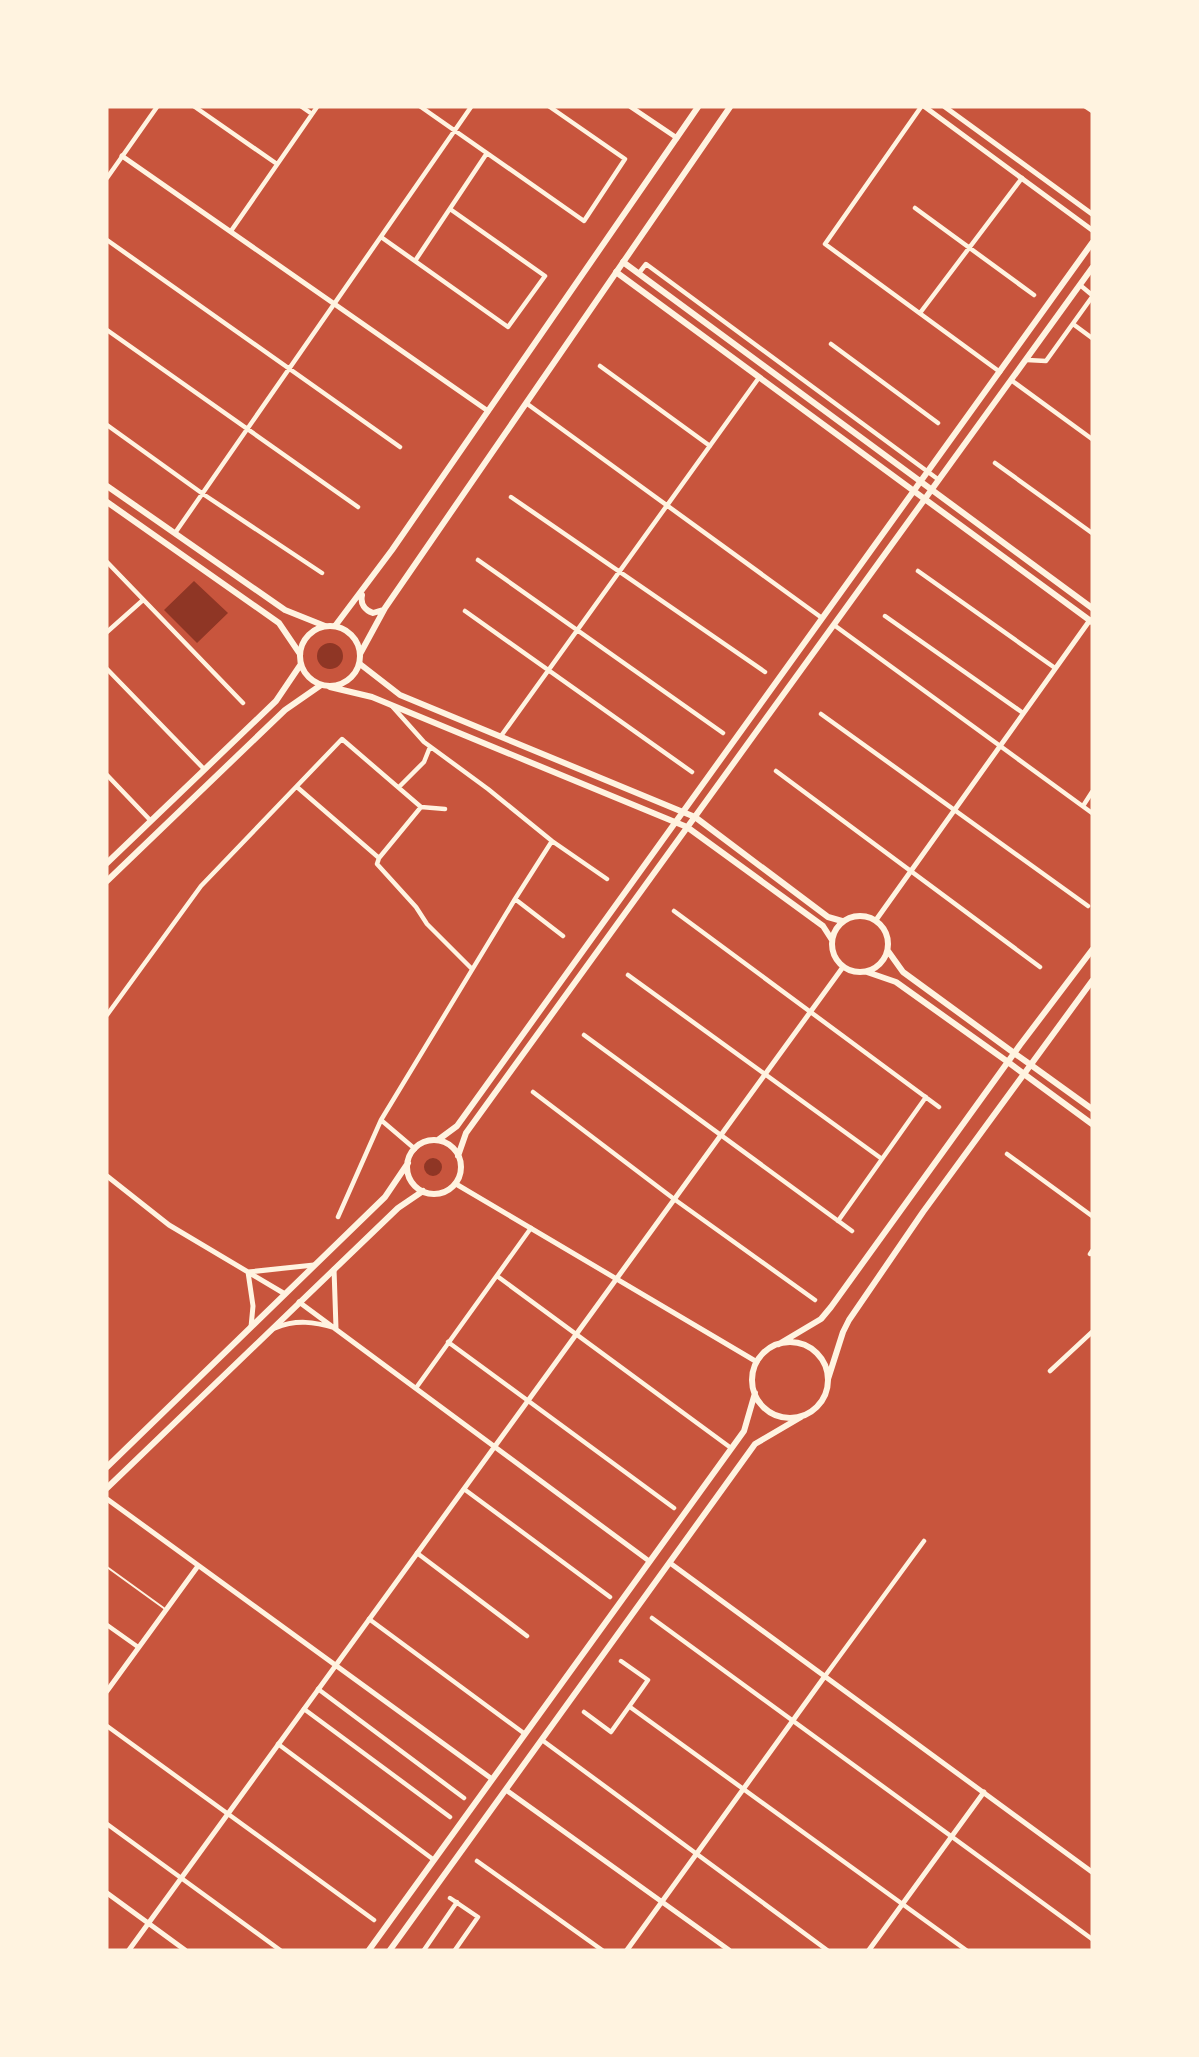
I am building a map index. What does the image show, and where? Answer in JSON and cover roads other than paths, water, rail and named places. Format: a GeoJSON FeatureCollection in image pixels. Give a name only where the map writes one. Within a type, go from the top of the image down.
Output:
{"type":"FeatureCollection","features":[{"type":"Feature","properties":{"kind":"main road"},"geometry":{"type":"LineString","coordinates":[[335,626],[362,593],[698,107]]}},
{"type":"Feature","properties":{"kind":"main road"},"geometry":{"type":"LineString","coordinates":[[360,654],[385,608],[730,107]]}},
{"type":"Feature","properties":{"kind":"main road"},"geometry":{"type":"LineString","coordinates":[[438,1140],[457,1126],[1092,243]]}},
{"type":"Feature","properties":{"kind":"main road"},"geometry":{"type":"LineString","coordinates":[[623,262],[1092,608]]}},
{"type":"Feature","properties":{"kind":"main road"},"geometry":{"type":"LineString","coordinates":[[458,1156],[466,1133],[1092,268]]}},
{"type":"Feature","properties":{"kind":"main road"},"geometry":{"type":"LineString","coordinates":[[616,272],[758,379],[1091,621]]}},
{"type":"Feature","properties":{"kind":"main road"},"geometry":{"type":"LineString","coordinates":[[107,486],[285,610],[325,626],[343,629],[355,639],[360,664],[349,680],[330,687]]}},
{"type":"Feature","properties":{"kind":"main road"},"geometry":{"type":"LineString","coordinates":[[107,502],[279,623],[300,654],[305,673],[320,685],[372,697],[687,827],[823,926],[832,940]]}},
{"type":"Feature","properties":{"kind":"main road"},"geometry":{"type":"LineString","coordinates":[[362,593],[361,602],[366,609],[378,612],[385,608]]}},
{"type":"Feature","properties":{"kind":"main road"},"geometry":{"type":"LineString","coordinates":[[300,654],[308,636],[325,626]]}},
{"type":"Feature","properties":{"kind":"main road"},"geometry":{"type":"LineString","coordinates":[[107,863],[276,701],[301,664]]}},
{"type":"Feature","properties":{"kind":"main road"},"geometry":{"type":"LineString","coordinates":[[360,664],[400,695],[684,811],[828,917],[842,921]]}},
{"type":"Feature","properties":{"kind":"main road"},"geometry":{"type":"LineString","coordinates":[[107,881],[285,710],[320,685]]}},
{"type":"Feature","properties":{"kind":"main road"},"geometry":{"type":"LineString","coordinates":[[865,972],[879,965],[888,951],[888,938],[886,931],[876,920],[855,915],[842,921],[832,940],[834,955],[843,967],[896,982],[1092,1124]]}},
{"type":"Feature","properties":{"kind":"main road"},"geometry":{"type":"LineString","coordinates":[[801,1417],[772,1414],[764,1408],[755,1394],[752,1381],[757,1362],[763,1354],[821,1319],[831,1307],[1014,1053],[1092,950]]}},
{"type":"Feature","properties":{"kind":"main road"},"geometry":{"type":"LineString","coordinates":[[888,951],[903,972],[1092,1109]]}},
{"type":"Feature","properties":{"kind":"main road"},"geometry":{"type":"LineString","coordinates":[[390,1950],[755,1444],[818,1406],[824,1398],[849,1320],[923,1212],[1092,981]]}},
{"type":"Feature","properties":{"kind":"main road"},"geometry":{"type":"LineString","coordinates":[[107,1467],[385,1197],[415,1149],[428,1141],[438,1140],[448,1144],[458,1156],[461,1171],[456,1184],[441,1193],[431,1194],[413,1183],[408,1174],[408,1163]]}},
{"type":"Feature","properties":{"kind":"main road"},"geometry":{"type":"LineString","coordinates":[[107,1488],[398,1208],[424,1191]]}},
{"type":"Feature","properties":{"kind":"main road"},"geometry":{"type":"LineString","coordinates":[[779,1344],[799,1343],[816,1353],[823,1360],[828,1379]]}},
{"type":"Feature","properties":{"kind":"main road"},"geometry":{"type":"LineString","coordinates":[[369,1950],[744,1432],[755,1394]]}},
{"type":"Feature","properties":{"kind":"street"},"geometry":{"type":"LineString","coordinates":[[107,178],[157,107]]}},
{"type":"Feature","properties":{"kind":"street"},"geometry":{"type":"LineString","coordinates":[[195,107],[277,164]]}},
{"type":"Feature","properties":{"kind":"street"},"geometry":{"type":"LineString","coordinates":[[302,107],[312,114]]}},
{"type":"Feature","properties":{"kind":"street"},"geometry":{"type":"LineString","coordinates":[[231,231],[317,107]]}},
{"type":"Feature","properties":{"kind":"street"},"geometry":{"type":"LineString","coordinates":[[421,107],[584,221],[625,159],[550,107]]}},
{"type":"Feature","properties":{"kind":"street"},"geometry":{"type":"LineString","coordinates":[[175,534],[471,107]]}},
{"type":"Feature","properties":{"kind":"street"},"geometry":{"type":"LineString","coordinates":[[631,107],[677,138]]}},
{"type":"Feature","properties":{"kind":"street"},"geometry":{"type":"LineString","coordinates":[[1000,372],[825,244],[923,107],[1092,230]]}},
{"type":"Feature","properties":{"kind":"street"},"geometry":{"type":"LineString","coordinates":[[945,107],[1092,214]]}},
{"type":"Feature","properties":{"kind":"street"},"geometry":{"type":"LineString","coordinates":[[1086,107],[1092,111]]}},
{"type":"Feature","properties":{"kind":"street"},"geometry":{"type":"LineString","coordinates":[[415,261],[487,153]]}},
{"type":"Feature","properties":{"kind":"street"},"geometry":{"type":"LineString","coordinates":[[122,156],[488,411]]}},
{"type":"Feature","properties":{"kind":"street"},"geometry":{"type":"LineString","coordinates":[[920,313],[1022,178]]}},
{"type":"Feature","properties":{"kind":"street"},"geometry":{"type":"LineString","coordinates":[[915,208],[1034,295]]}},
{"type":"Feature","properties":{"kind":"street"},"geometry":{"type":"LineString","coordinates":[[381,237],[508,327],[545,276],[450,209]]}},
{"type":"Feature","properties":{"kind":"street"},"geometry":{"type":"LineString","coordinates":[[107,240],[400,447]]}},
{"type":"Feature","properties":{"kind":"street"},"geometry":{"type":"LineString","coordinates":[[639,273],[646,264],[939,480]]}},
{"type":"Feature","properties":{"kind":"street"},"geometry":{"type":"LineString","coordinates":[[1026,360],[1046,361],[1073,324],[1092,296],[1080,285]]}},
{"type":"Feature","properties":{"kind":"street"},"geometry":{"type":"LineString","coordinates":[[677,301],[683,292]]}},
{"type":"Feature","properties":{"kind":"street"},"geometry":{"type":"LineString","coordinates":[[706,323],[713,314]]}},
{"type":"Feature","properties":{"kind":"street"},"geometry":{"type":"LineString","coordinates":[[1073,324],[1092,338]]}},
{"type":"Feature","properties":{"kind":"street"},"geometry":{"type":"LineString","coordinates":[[107,330],[358,507]]}},
{"type":"Feature","properties":{"kind":"street"},"geometry":{"type":"LineString","coordinates":[[831,344],[938,422]]}},
{"type":"Feature","properties":{"kind":"street"},"geometry":{"type":"LineString","coordinates":[[600,366],[710,446]]}},
{"type":"Feature","properties":{"kind":"street"},"geometry":{"type":"LineString","coordinates":[[500,737],[758,379]]}},
{"type":"Feature","properties":{"kind":"street"},"geometry":{"type":"LineString","coordinates":[[1011,380],[1092,439]]}},
{"type":"Feature","properties":{"kind":"street"},"geometry":{"type":"LineString","coordinates":[[526,403],[822,618]]}},
{"type":"Feature","properties":{"kind":"street"},"geometry":{"type":"LineString","coordinates":[[107,425],[203,494],[321,573]]}},
{"type":"Feature","properties":{"kind":"street"},"geometry":{"type":"LineString","coordinates":[[995,463],[1092,533]]}},
{"type":"Feature","properties":{"kind":"street"},"geometry":{"type":"LineString","coordinates":[[511,497],[765,672]]}},
{"type":"Feature","properties":{"kind":"street"},"geometry":{"type":"LineString","coordinates":[[478,560],[723,733]]}},
{"type":"Feature","properties":{"kind":"street"},"geometry":{"type":"LineString","coordinates":[[107,562],[243,703]]}},
{"type":"Feature","properties":{"kind":"street"},"geometry":{"type":"LineString","coordinates":[[918,571],[1055,668]]}},
{"type":"Feature","properties":{"kind":"street"},"geometry":{"type":"LineString","coordinates":[[107,632],[143,600]]}},
{"type":"Feature","properties":{"kind":"street"},"geometry":{"type":"LineString","coordinates":[[465,611],[550,668],[692,772]]}},
{"type":"Feature","properties":{"kind":"street"},"geometry":{"type":"LineString","coordinates":[[885,616],[1023,713]]}},
{"type":"Feature","properties":{"kind":"street"},"geometry":{"type":"LineString","coordinates":[[876,920],[1091,621]]}},
{"type":"Feature","properties":{"kind":"street"},"geometry":{"type":"LineString","coordinates":[[834,625],[1092,813]]}},
{"type":"Feature","properties":{"kind":"street"},"geometry":{"type":"LineString","coordinates":[[107,669],[204,769]]}},
{"type":"Feature","properties":{"kind":"street"},"geometry":{"type":"LineString","coordinates":[[391,705],[430,747],[488,789],[552,841],[607,879]]}},
{"type":"Feature","properties":{"kind":"street"},"geometry":{"type":"LineString","coordinates":[[821,713],[1088,906]]}},
{"type":"Feature","properties":{"kind":"street"},"geometry":{"type":"LineString","coordinates":[[107,1015],[201,886],[342,739],[421,807],[445,809]]}},
{"type":"Feature","properties":{"kind":"street"},"geometry":{"type":"LineString","coordinates":[[400,787],[424,762],[430,747]]}},
{"type":"Feature","properties":{"kind":"street"},"geometry":{"type":"LineString","coordinates":[[776,771],[1040,967]]}},
{"type":"Feature","properties":{"kind":"street"},"geometry":{"type":"LineString","coordinates":[[107,775],[150,821]]}},
{"type":"Feature","properties":{"kind":"street"},"geometry":{"type":"LineString","coordinates":[[297,787],[379,858]]}},
{"type":"Feature","properties":{"kind":"street"},"geometry":{"type":"LineString","coordinates":[[1083,806],[1092,792]]}},
{"type":"Feature","properties":{"kind":"street"},"geometry":{"type":"LineString","coordinates":[[421,807],[377,864],[416,906],[427,924],[472,969]]}},
{"type":"Feature","properties":{"kind":"street"},"geometry":{"type":"LineString","coordinates":[[338,1217],[381,1120],[552,841]]}},
{"type":"Feature","properties":{"kind":"street"},"geometry":{"type":"LineString","coordinates":[[514,899],[563,936]]}},
{"type":"Feature","properties":{"kind":"street"},"geometry":{"type":"LineString","coordinates":[[674,911],[939,1107]]}},
{"type":"Feature","properties":{"kind":"street"},"geometry":{"type":"LineString","coordinates":[[129,1950],[843,967]]}},
{"type":"Feature","properties":{"kind":"street"},"geometry":{"type":"LineString","coordinates":[[628,975],[882,1159]]}},
{"type":"Feature","properties":{"kind":"street"},"geometry":{"type":"LineString","coordinates":[[584,1035],[852,1231]]}},
{"type":"Feature","properties":{"kind":"street"},"geometry":{"type":"LineString","coordinates":[[533,1091],[674,1199],[815,1300]]}},
{"type":"Feature","properties":{"kind":"street"},"geometry":{"type":"LineString","coordinates":[[838,1221],[926,1097]]}},
{"type":"Feature","properties":{"kind":"street"},"geometry":{"type":"LineString","coordinates":[[381,1120],[415,1149]]}},
{"type":"Feature","properties":{"kind":"street"},"geometry":{"type":"LineString","coordinates":[[1007,1154],[1092,1216]]}},
{"type":"Feature","properties":{"kind":"street"},"geometry":{"type":"LineString","coordinates":[[107,1176],[169,1225],[285,1294]]}},
{"type":"Feature","properties":{"kind":"street"},"geometry":{"type":"LineString","coordinates":[[456,1184],[757,1362]]}},
{"type":"Feature","properties":{"kind":"street"},"geometry":{"type":"LineString","coordinates":[[416,1388],[531,1228]]}},
{"type":"Feature","properties":{"kind":"street"},"geometry":{"type":"LineString","coordinates":[[247,1272],[314,1265]]}},
{"type":"Feature","properties":{"kind":"street"},"geometry":{"type":"LineString","coordinates":[[334,1269],[336,1328]]}},
{"type":"Feature","properties":{"kind":"street"},"geometry":{"type":"LineString","coordinates":[[247,1272],[253,1306],[251,1327]]}},
{"type":"Feature","properties":{"kind":"street"},"geometry":{"type":"LineString","coordinates":[[497,1276],[731,1448]]}},
{"type":"Feature","properties":{"kind":"street"},"geometry":{"type":"LineString","coordinates":[[299,1302],[649,1561]]}},
{"type":"Feature","properties":{"kind":"street"},"geometry":{"type":"LineString","coordinates":[[271,1330],[288,1322],[311,1321],[336,1328]]}},
{"type":"Feature","properties":{"kind":"street"},"geometry":{"type":"LineString","coordinates":[[1050,1371],[1092,1332]]}},
{"type":"Feature","properties":{"kind":"street"},"geometry":{"type":"LineString","coordinates":[[449,1342],[674,1508]]}},
{"type":"Feature","properties":{"kind":"street"},"geometry":{"type":"LineString","coordinates":[[464,1489],[610,1597]]}},
{"type":"Feature","properties":{"kind":"street"},"geometry":{"type":"LineString","coordinates":[[107,1499],[492,1779]]}},
{"type":"Feature","properties":{"kind":"street"},"geometry":{"type":"LineString","coordinates":[[627,1950],[924,1541]]}},
{"type":"Feature","properties":{"kind":"street"},"geometry":{"type":"LineString","coordinates":[[417,1553],[527,1636]]}},
{"type":"Feature","properties":{"kind":"street"},"geometry":{"type":"LineString","coordinates":[[670,1563],[1092,1872]]}},
{"type":"Feature","properties":{"kind":"street"},"geometry":{"type":"LineString","coordinates":[[107,1690],[198,1566]]}},
{"type":"Feature","properties":{"kind":"street"},"geometry":{"type":"LineString","coordinates":[[652,1618],[1092,1938]]}},
{"type":"Feature","properties":{"kind":"street"},"geometry":{"type":"LineString","coordinates":[[369,1619],[525,1734]]}},
{"type":"Feature","properties":{"kind":"street"},"geometry":{"type":"LineString","coordinates":[[107,1625],[138,1647]]}},
{"type":"Feature","properties":{"kind":"street"},"geometry":{"type":"LineString","coordinates":[[584,1712],[611,1732],[630,1707],[648,1680],[621,1661]]}},
{"type":"Feature","properties":{"kind":"street"},"geometry":{"type":"LineString","coordinates":[[318,1689],[464,1798]]}},
{"type":"Feature","properties":{"kind":"street"},"geometry":{"type":"LineString","coordinates":[[630,1707],[965,1950]]}},
{"type":"Feature","properties":{"kind":"street"},"geometry":{"type":"LineString","coordinates":[[304,1709],[450,1817]]}},
{"type":"Feature","properties":{"kind":"street"},"geometry":{"type":"LineString","coordinates":[[107,1726],[374,1920]]}},
{"type":"Feature","properties":{"kind":"street"},"geometry":{"type":"LineString","coordinates":[[542,1740],[827,1950]]}},
{"type":"Feature","properties":{"kind":"street"},"geometry":{"type":"LineString","coordinates":[[278,1744],[434,1860]]}},
{"type":"Feature","properties":{"kind":"street"},"geometry":{"type":"LineString","coordinates":[[506,1790],[729,1950]]}},
{"type":"Feature","properties":{"kind":"street"},"geometry":{"type":"LineString","coordinates":[[869,1950],[984,1792]]}},
{"type":"Feature","properties":{"kind":"street"},"geometry":{"type":"LineString","coordinates":[[107,1824],[280,1950]]}},
{"type":"Feature","properties":{"kind":"street"},"geometry":{"type":"LineString","coordinates":[[477,1861],[602,1950]]}},
{"type":"Feature","properties":{"kind":"street"},"geometry":{"type":"LineString","coordinates":[[107,1893],[185,1950]]}},
{"type":"Feature","properties":{"kind":"street"},"geometry":{"type":"LineString","coordinates":[[450,1898],[478,1917],[456,1950]]}},
{"type":"Feature","properties":{"kind":"street"},"geometry":{"type":"LineString","coordinates":[[424,1950],[457,1902]]}},
{"type":"Feature","properties":{"kind":"lane"},"geometry":{"type":"LineString","coordinates":[[107,1567],[166,1610]]}}]}
